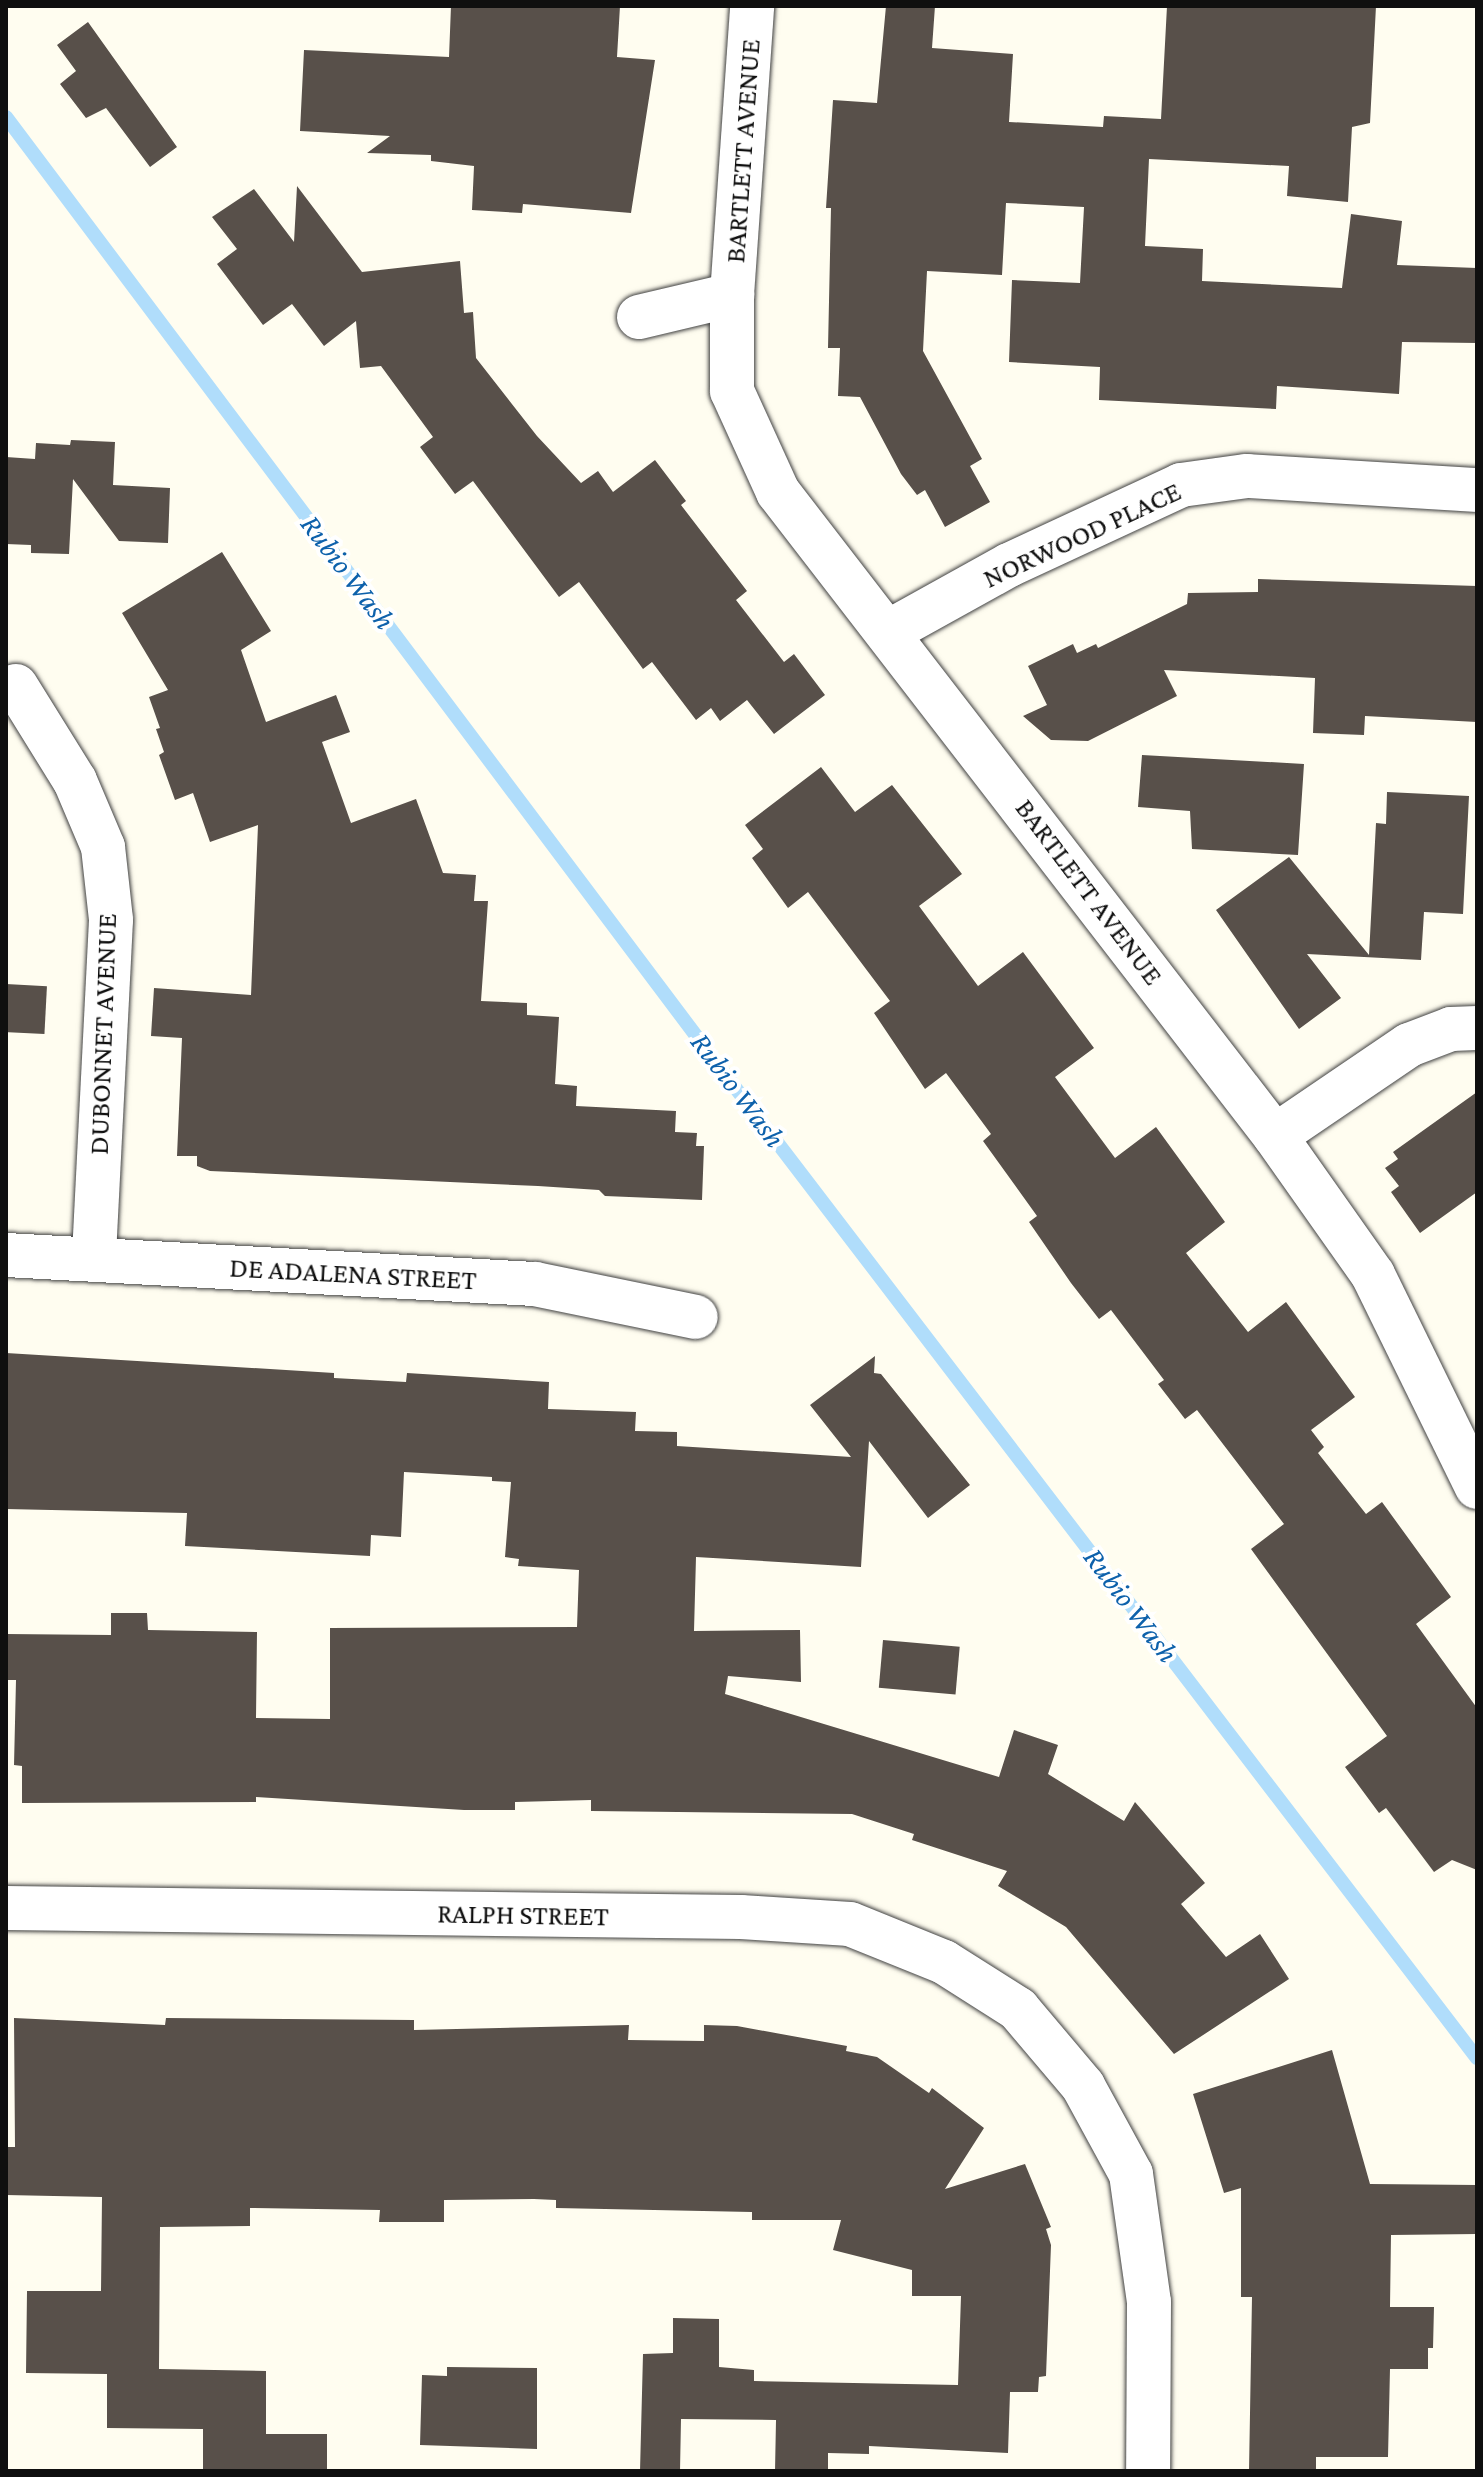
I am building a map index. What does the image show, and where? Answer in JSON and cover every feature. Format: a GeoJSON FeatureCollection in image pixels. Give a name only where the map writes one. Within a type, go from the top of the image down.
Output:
{"type":"FeatureCollection","features":[{"type":"Feature","properties":{"kind":"street","name":"BARTLETT AVENUE"},"geometry":{"type":"LineString","coordinates":[[752,6],[732,295],[732,391],[778,492],[890,631],[1275,1136],[1373,1275],[1477,1487]]}},
{"type":"Feature","properties":{"kind":"street","name":"BARTLETT AVENUE"},"geometry":{"type":"LineString","coordinates":[[639,317],[732,295]]}},
{"type":"Feature","properties":{"kind":"street","name":"NORWOOD PLACE"},"geometry":{"type":"LineString","coordinates":[[890,631],[1009,565],[1181,485],[1247,476],[1477,490]]}},
{"type":"Feature","properties":{"kind":"street","name":"DUBONNET AVENUE"},"geometry":{"type":"LineString","coordinates":[[16,686],[75,781],[103,847],[111,920],[94,1260]]}},
{"type":"Feature","properties":{"kind":"street"},"geometry":{"type":"LineString","coordinates":[[1275,1136],[1409,1045],[1451,1029],[1477,1028]]}},
{"type":"Feature","properties":{"kind":"street","name":"DE ADALENA STREET"},"geometry":{"type":"LineString","coordinates":[[6,1255],[535,1284],[696,1317]]}},
{"type":"Feature","properties":{"kind":"street","name":"RALPH STREET"},"geometry":{"type":"LineString","coordinates":[[6,1908],[741,1917],[850,1924],[944,1962],[1018,2009],[1083,2086],[1131,2174],[1149,2302],[1148,2471]]}},
{"type":"Feature","properties":{"kind":"building"},"geometry":{"type":"Polygon","coordinates":[[[451,6],[620,6],[617,57],[655,60],[631,213],[523,204],[522,213],[472,210],[474,166],[431,161],[431,155],[367,153],[390,136],[300,131],[304,50],[449,57],[451,6]]]}},
{"type":"Feature","properties":{"kind":"building"},"geometry":{"type":"Polygon","coordinates":[[[886,6],[935,6],[932,48],[1013,54],[1009,122],[1103,127],[1104,116],[1161,119],[1167,6],[1376,6],[1370,123],[1352,127],[1348,202],[1287,196],[1289,166],[1149,159],[1145,246],[1203,249],[1202,281],[1342,288],[1351,214],[1402,221],[1397,265],[1477,268],[1477,343],[1402,342],[1399,394],[1277,386],[1276,409],[1099,400],[1100,367],[1009,362],[1012,280],[1080,283],[1084,207],[1006,203],[1002,275],[927,271],[923,351],[982,459],[970,466],[990,502],[945,527],[925,490],[917,495],[901,474],[860,397],[838,396],[840,348],[828,348],[831,208],[826,208],[833,100],[877,103],[886,6]]]}},
{"type":"Feature","properties":{"kind":"building"},"geometry":{"type":"Polygon","coordinates":[[[88,22],[177,147],[150,167],[106,108],[86,118],[60,84],[76,71],[57,45],[88,22]]]}},
{"type":"Feature","properties":{"kind":"building"},"geometry":{"type":"Polygon","coordinates":[[[297,186],[362,272],[460,261],[464,313],[473,312],[476,358],[537,436],[581,483],[598,471],[613,492],[655,460],[686,501],[681,505],[747,591],[736,600],[784,662],[794,654],[825,695],[774,734],[747,700],[720,721],[711,708],[696,720],[652,662],[643,669],[579,582],[559,597],[473,481],[455,494],[420,447],[433,437],[381,366],[360,368],[356,321],[324,346],[292,304],[263,325],[217,264],[237,249],[212,217],[254,189],[294,242],[297,186]]]}},
{"type":"Feature","properties":{"kind":"building"},"geometry":{"type":"Polygon","coordinates":[[[71,440],[115,442],[113,485],[170,488],[168,543],[119,541],[73,479],[69,554],[31,553],[31,545],[6,544],[6,457],[35,459],[36,443],[70,445],[71,440]]]}},
{"type":"Feature","properties":{"kind":"building"},"geometry":{"type":"Polygon","coordinates":[[[222,552],[271,631],[241,650],[266,722],[336,695],[350,732],[322,742],[351,823],[416,799],[443,873],[476,875],[474,901],[488,901],[481,1001],[527,1003],[527,1015],[559,1017],[555,1084],[577,1086],[576,1106],[676,1111],[675,1132],[697,1133],[696,1146],[704,1146],[702,1200],[605,1196],[599,1190],[538,1186],[210,1171],[197,1166],[197,1156],[177,1156],[182,1038],[151,1036],[154,988],[251,995],[258,825],[210,842],[193,793],[175,800],[159,755],[164,752],[156,729],[160,728],[149,697],[168,690],[122,613],[222,552]]]}},
{"type":"Feature","properties":{"kind":"building"},"geometry":{"type":"Polygon","coordinates":[[[1258,579],[1477,586],[1477,722],[1365,716],[1364,735],[1313,733],[1315,678],[1164,670],[1177,696],[1088,741],[1051,740],[1023,716],[1047,705],[1028,666],[1073,644],[1077,653],[1096,644],[1098,648],[1187,604],[1188,593],[1258,592],[1258,579]]]}},
{"type":"Feature","properties":{"kind":"building"},"geometry":{"type":"Polygon","coordinates":[[[1142,755],[1304,764],[1298,855],[1192,849],[1190,811],[1138,807],[1142,755]]]}},
{"type":"Feature","properties":{"kind":"building"},"geometry":{"type":"Polygon","coordinates":[[[821,767],[855,812],[892,785],[962,874],[919,906],[978,986],[1023,952],[1094,1048],[1055,1077],[1115,1158],[1156,1127],[1225,1222],[1186,1253],[1248,1332],[1286,1302],[1355,1397],[1311,1430],[1324,1447],[1318,1453],[1366,1514],[1382,1502],[1451,1597],[1416,1624],[1477,1708],[1477,1870],[1452,1860],[1434,1872],[1386,1808],[1379,1813],[1345,1767],[1387,1736],[1251,1549],[1284,1524],[1197,1410],[1185,1419],[1158,1384],[1164,1380],[1111,1310],[1099,1319],[1071,1283],[1029,1222],[1037,1216],[983,1141],[991,1134],[946,1073],[925,1089],[874,1013],[890,1001],[808,892],[788,908],[752,858],[763,849],[745,825],[821,767]]]}},
{"type":"Feature","properties":{"kind":"building"},"geometry":{"type":"Polygon","coordinates":[[[1387,792],[1469,796],[1463,914],[1424,912],[1421,960],[1307,954],[1341,998],[1299,1029],[1216,910],[1289,857],[1369,955],[1376,823],[1386,824],[1387,792]]]}},
{"type":"Feature","properties":{"kind":"building"},"geometry":{"type":"Polygon","coordinates":[[[6,984],[47,986],[44,1034],[6,1032],[6,984]]]}},
{"type":"Feature","properties":{"kind":"building"},"geometry":{"type":"Polygon","coordinates":[[[1477,1092],[1477,1192],[1420,1233],[1391,1192],[1399,1186],[1385,1168],[1398,1159],[1393,1152],[1477,1092]]]}},
{"type":"Feature","properties":{"kind":"building"},"geometry":{"type":"Polygon","coordinates":[[[6,1353],[334,1373],[334,1378],[406,1382],[407,1373],[549,1382],[548,1409],[636,1412],[635,1431],[677,1432],[677,1446],[851,1457],[810,1405],[875,1356],[874,1373],[881,1374],[970,1485],[928,1518],[869,1441],[861,1567],[696,1557],[694,1631],[800,1630],[801,1682],[728,1676],[725,1694],[999,1777],[1014,1730],[1058,1745],[1048,1774],[1124,1821],[1135,1802],[1205,1883],[1181,1904],[1226,1957],[1260,1934],[1289,1979],[1174,2054],[1066,1927],[998,1886],[1007,1871],[912,1840],[914,1834],[852,1814],[591,1811],[591,1800],[515,1802],[515,1810],[464,1810],[256,1797],[256,1802],[22,1803],[22,1766],[14,1765],[16,1680],[6,1680],[6,1634],[111,1635],[111,1613],[147,1613],[148,1630],[257,1632],[256,1718],[330,1719],[330,1628],[577,1627],[579,1570],[518,1566],[519,1559],[505,1557],[511,1482],[492,1481],[492,1477],[404,1472],[401,1537],[371,1535],[370,1556],[185,1546],[187,1513],[6,1509],[6,1353]]]}},
{"type":"Feature","properties":{"kind":"building"},"geometry":{"type":"Polygon","coordinates":[[[883,1640],[960,1647],[956,1695],[879,1688],[883,1640]]]}},
{"type":"Feature","properties":{"kind":"building"},"geometry":{"type":"Polygon","coordinates":[[[14,2018],[165,2025],[166,2018],[414,2020],[414,2030],[629,2025],[628,2040],[704,2041],[704,2025],[737,2026],[847,2046],[846,2051],[877,2057],[929,2093],[932,2088],[984,2128],[945,2189],[1025,2164],[1051,2227],[1046,2229],[1051,2245],[1046,2376],[1039,2377],[1038,2392],[1010,2392],[1008,2453],[869,2446],[869,2454],[828,2453],[828,2471],[775,2471],[776,2420],[681,2419],[680,2471],[640,2471],[643,2354],[673,2353],[673,2318],[719,2319],[719,2367],[754,2370],[754,2381],[958,2385],[961,2296],[912,2296],[912,2270],[833,2250],[841,2220],[752,2220],[752,2212],[556,2208],[556,2200],[534,2199],[444,2200],[444,2222],[379,2222],[380,2210],[250,2208],[250,2226],[160,2227],[159,2369],[266,2371],[266,2434],[327,2434],[327,2471],[203,2471],[203,2429],[107,2428],[107,2374],[26,2373],[27,2291],[101,2291],[102,2197],[6,2195],[6,2147],[15,2147],[14,2018]]]}},
{"type":"Feature","properties":{"kind":"building"},"geometry":{"type":"Polygon","coordinates":[[[1332,2050],[1370,2184],[1477,2185],[1477,2234],[1391,2235],[1390,2307],[1434,2307],[1433,2348],[1428,2348],[1428,2369],[1390,2369],[1388,2457],[1316,2457],[1316,2471],[1249,2471],[1252,2297],[1241,2297],[1241,2188],[1224,2193],[1193,2094],[1332,2050]]]}},
{"type":"Feature","properties":{"kind":"building"},"geometry":{"type":"Polygon","coordinates":[[[447,2367],[537,2368],[537,2449],[420,2445],[422,2375],[447,2376],[447,2367]]]}},
{"type":"Feature","properties":{"kind":"waterway","name":"Rubio Wash"},"geometry":{"type":"LineString","coordinates":[[6,117],[721,1069],[1477,2058]]}}]}
